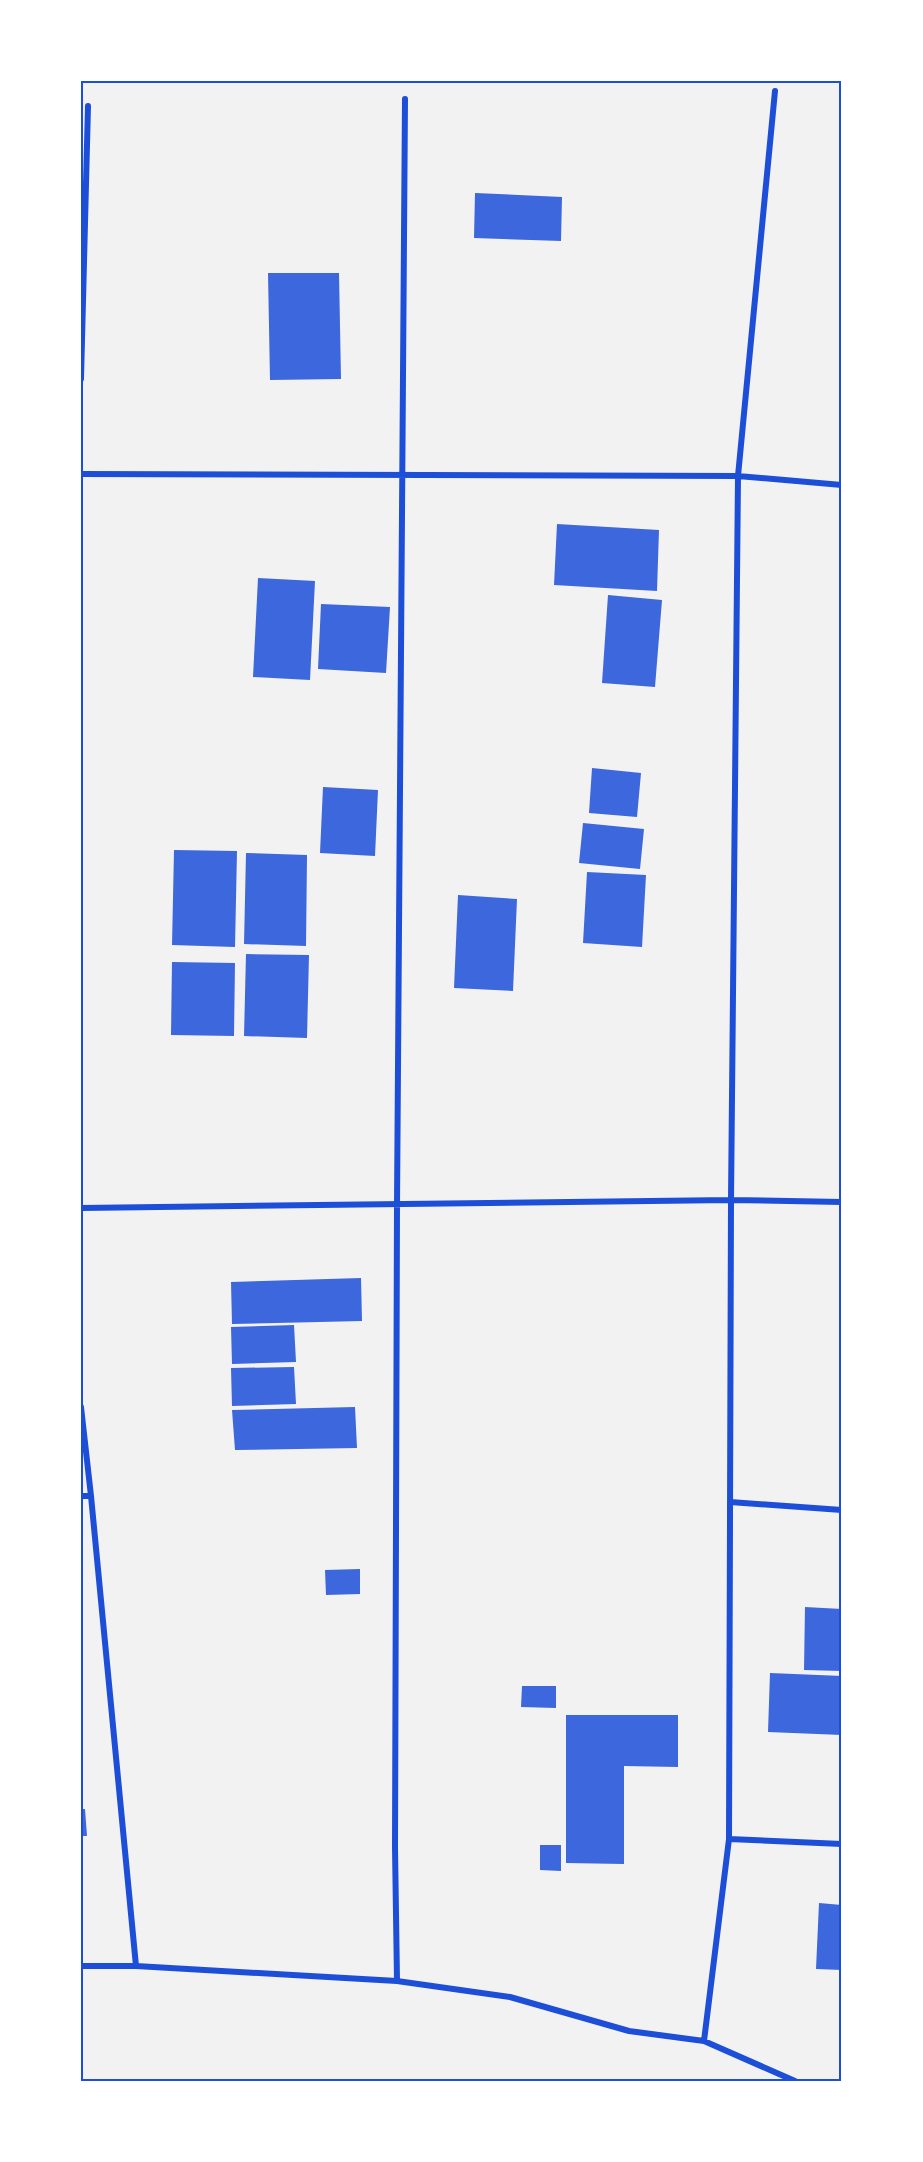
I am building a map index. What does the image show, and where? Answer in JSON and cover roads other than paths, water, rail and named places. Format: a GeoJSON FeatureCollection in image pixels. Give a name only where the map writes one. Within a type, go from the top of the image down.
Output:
{"type":"FeatureCollection","features":[{"type":"Feature","properties":{"kind":"street"},"geometry":{"type":"LineString","coordinates":[[704,2041],[729,1839],[731,1200],[738,476],[775,91]]}},
{"type":"Feature","properties":{"kind":"street"},"geometry":{"type":"LineString","coordinates":[[397,1981],[395,1847],[397,1204],[405,99]]}},
{"type":"Feature","properties":{"kind":"street"},"geometry":{"type":"LineString","coordinates":[[81,379],[88,106]]}},
{"type":"Feature","properties":{"kind":"street"},"geometry":{"type":"LineString","coordinates":[[81,474],[738,476],[842,485]]}},
{"type":"Feature","properties":{"kind":"street"},"geometry":{"type":"LineString","coordinates":[[81,1208],[731,1200],[842,1202]]}},
{"type":"Feature","properties":{"kind":"street"},"geometry":{"type":"LineString","coordinates":[[81,1407],[92,1496],[136,1966]]}},
{"type":"Feature","properties":{"kind":"street"},"geometry":{"type":"LineString","coordinates":[[81,1496],[92,1496]]}},
{"type":"Feature","properties":{"kind":"street"},"geometry":{"type":"LineString","coordinates":[[730,1502],[842,1510]]}},
{"type":"Feature","properties":{"kind":"street"},"geometry":{"type":"LineString","coordinates":[[729,1839],[842,1844]]}},
{"type":"Feature","properties":{"kind":"street"},"geometry":{"type":"LineString","coordinates":[[81,1966],[136,1966],[397,1981],[510,1997],[629,2031],[704,2041],[795,2081]]}}]}
